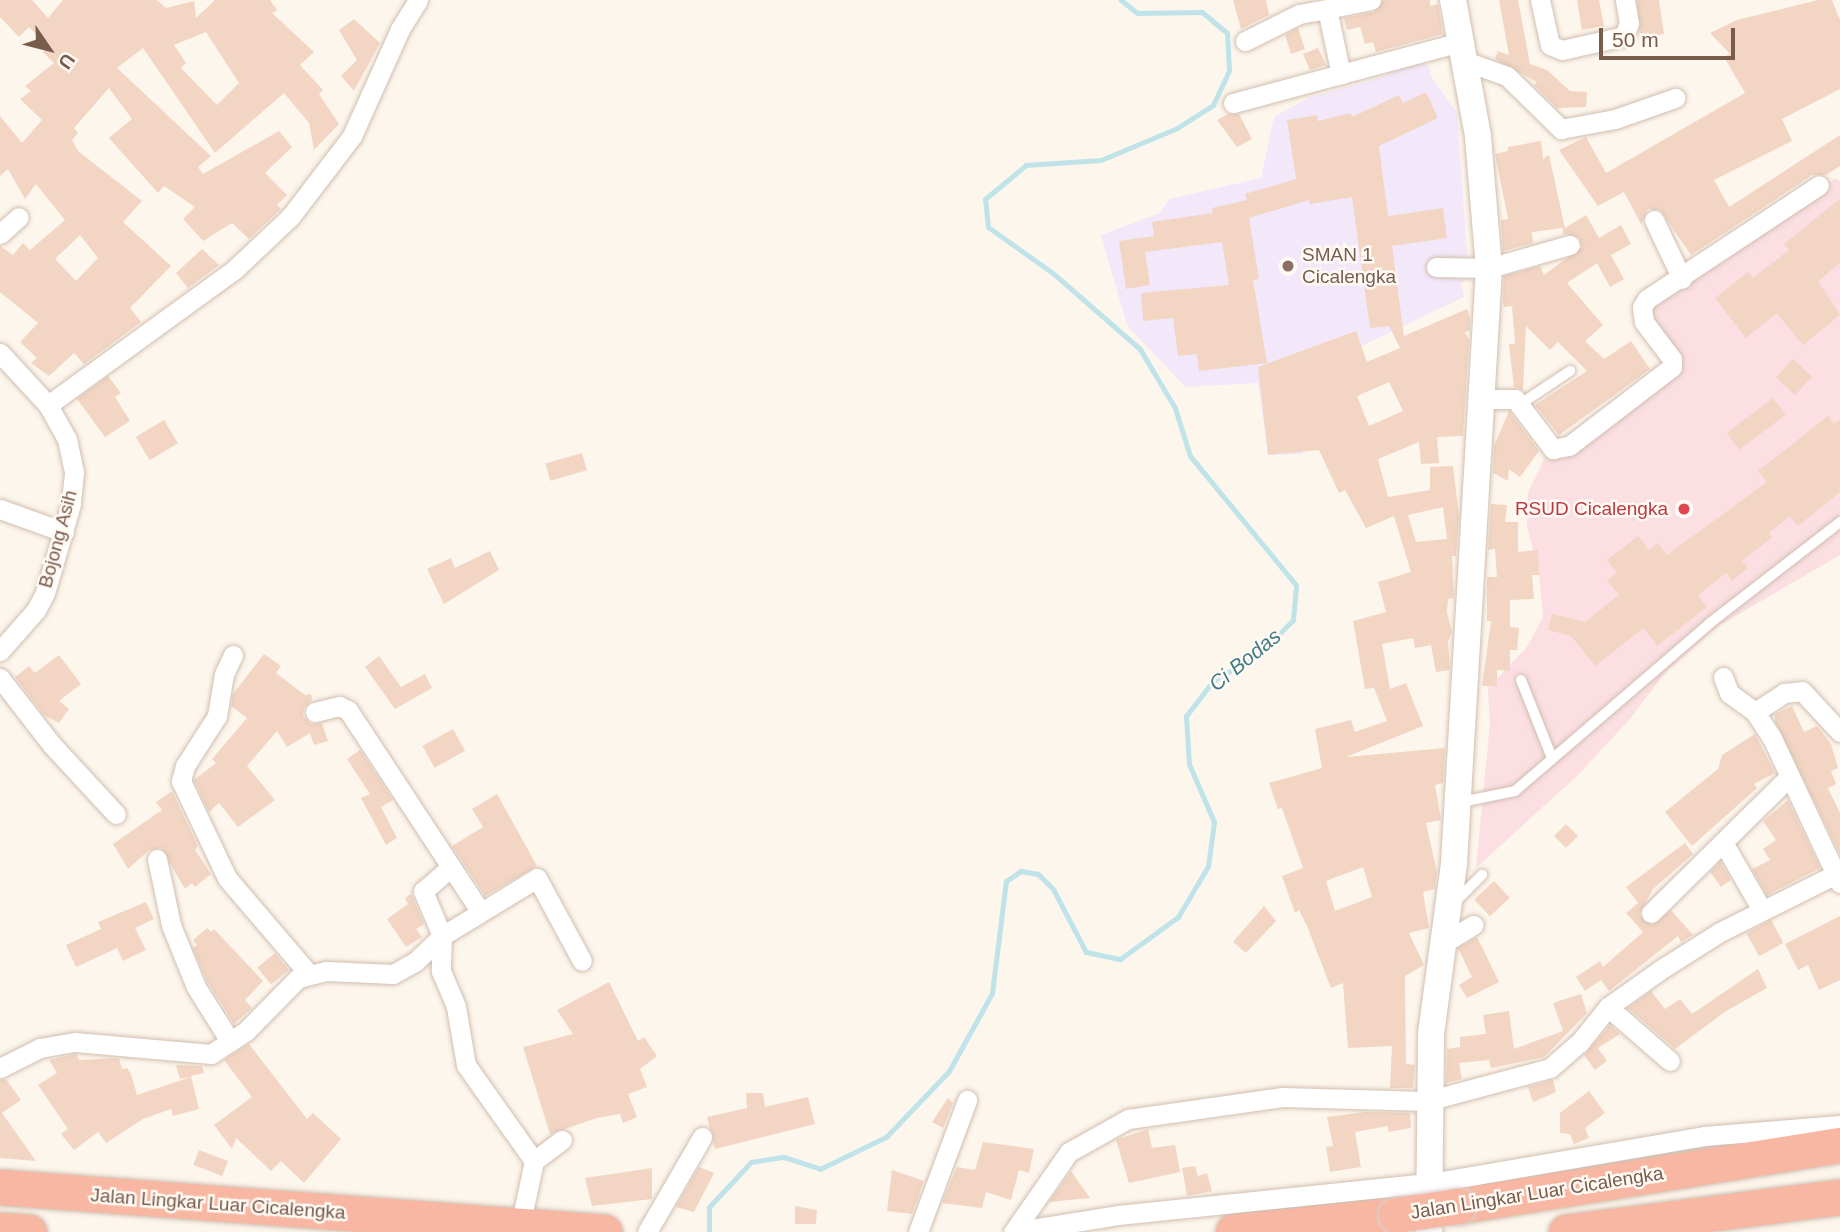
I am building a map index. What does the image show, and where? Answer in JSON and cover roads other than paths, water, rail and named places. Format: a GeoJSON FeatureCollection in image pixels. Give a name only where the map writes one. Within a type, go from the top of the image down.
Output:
{"type":"FeatureCollection","features":[{"type":"Feature","properties":{"kind":"highway","name":"Jalan Lingkar Luar Cicalengka"},"geometry":{"type":"LineString","coordinates":[[1233,1232],[1396,1215],[1840,1145]]}},
{"type":"Feature","properties":{"kind":"highway","name":"Jalan Lingkar Luar Cicalengka"},"geometry":{"type":"LineString","coordinates":[[0,1187],[604,1232]]}},
{"type":"Feature","properties":{"kind":"highway"},"geometry":{"type":"LineString","coordinates":[[1566,1232],[1825,1203]]}},
{"type":"Feature","properties":{"kind":"highway"},"geometry":{"type":"LineString","coordinates":[[0,1230],[29,1232]]}},
{"type":"Feature","properties":{"kind":"street"},"geometry":{"type":"LineString","coordinates":[[48,405],[235,269],[291,216],[352,136],[400,29],[418,0]]}},
{"type":"Feature","properties":{"kind":"street"},"geometry":{"type":"LineString","coordinates":[[1245,41],[1298,7],[1327,9],[1371,0]]}},
{"type":"Feature","properties":{"kind":"street"},"geometry":{"type":"LineString","coordinates":[[1429,1232],[1427,1101],[1440,945],[1448,908],[1457,802],[1489,268],[1478,136],[1453,0]]}},
{"type":"Feature","properties":{"kind":"street"},"geometry":{"type":"LineString","coordinates":[[1540,0],[1550,45],[1562,50],[1624,36],[1629,23],[1625,0]]}},
{"type":"Feature","properties":{"kind":"street"},"geometry":{"type":"LineString","coordinates":[[1327,9],[1340,75]]}},
{"type":"Feature","properties":{"kind":"street"},"geometry":{"type":"LineString","coordinates":[[1233,103],[1340,75],[1461,51],[1507,76],[1561,129],[1624,117],[1675,98]]}},
{"type":"Feature","properties":{"kind":"street"},"geometry":{"type":"LineString","coordinates":[[1483,399],[1508,397],[1521,403],[1553,449],[1559,450],[1657,383],[1672,367],[1672,359],[1644,322],[1642,307],[1647,299],[1682,279],[1819,185]]}},
{"type":"Feature","properties":{"kind":"street"},"geometry":{"type":"LineString","coordinates":[[0,234],[19,217]]}},
{"type":"Feature","properties":{"kind":"street"},"geometry":{"type":"LineString","coordinates":[[1654,220],[1682,279]]}},
{"type":"Feature","properties":{"kind":"street"},"geometry":{"type":"LineString","coordinates":[[1436,267],[1489,268],[1570,245]]}},
{"type":"Feature","properties":{"kind":"street","name":"Bojong Asih"},"geometry":{"type":"LineString","coordinates":[[0,354],[48,405],[72,457],[71,504],[41,601],[0,651]]}},
{"type":"Feature","properties":{"kind":"street"},"geometry":{"type":"LineString","coordinates":[[0,509],[64,532]]}},
{"type":"Feature","properties":{"kind":"street"},"geometry":{"type":"LineString","coordinates":[[233,655],[224,674],[217,716],[185,766],[181,781],[227,878],[309,974]]}},
{"type":"Feature","properties":{"kind":"street"},"geometry":{"type":"LineString","coordinates":[[1014,1231],[1069,1152],[1128,1119],[1282,1097],[1427,1101],[1550,1068],[1580,1042],[1608,1007],[1720,932],[1762,910],[1837,879],[1755,712],[1729,693],[1723,677]]}},
{"type":"Feature","properties":{"kind":"street"},"geometry":{"type":"LineString","coordinates":[[0,678],[52,745],[116,814]]}},
{"type":"Feature","properties":{"kind":"street"},"geometry":{"type":"LineString","coordinates":[[1755,712],[1784,693],[1802,691],[1840,732]]}},
{"type":"Feature","properties":{"kind":"street"},"geometry":{"type":"LineString","coordinates":[[315,712],[339,706],[348,710],[480,911]]}},
{"type":"Feature","properties":{"kind":"street"},"geometry":{"type":"LineString","coordinates":[[1651,913],[1789,777]]}},
{"type":"Feature","properties":{"kind":"street"},"geometry":{"type":"LineString","coordinates":[[1724,844],[1762,910]]}},
{"type":"Feature","properties":{"kind":"street"},"geometry":{"type":"LineString","coordinates":[[157,859],[171,925],[196,987],[230,1041]]}},
{"type":"Feature","properties":{"kind":"street"},"geometry":{"type":"LineString","coordinates":[[451,867],[423,888],[442,936],[441,971],[456,1007],[466,1065],[534,1161]]}},
{"type":"Feature","properties":{"kind":"street"},"geometry":{"type":"LineString","coordinates":[[0,1068],[40,1048],[75,1041],[211,1054],[246,1031],[288,983],[309,974],[393,974],[415,962],[442,936],[480,911],[540,878],[582,961]]}},
{"type":"Feature","properties":{"kind":"street"},"geometry":{"type":"LineString","coordinates":[[1440,945],[1473,925]]}},
{"type":"Feature","properties":{"kind":"street"},"geometry":{"type":"LineString","coordinates":[[1608,1007],[1670,1061]]}},
{"type":"Feature","properties":{"kind":"street"},"geometry":{"type":"LineString","coordinates":[[918,1232],[967,1100]]}},
{"type":"Feature","properties":{"kind":"street"},"geometry":{"type":"LineString","coordinates":[[1014,1231],[1118,1215],[1430,1183],[1704,1136],[1840,1125]]}},
{"type":"Feature","properties":{"kind":"street"},"geometry":{"type":"LineString","coordinates":[[647,1232],[702,1137]]}},
{"type":"Feature","properties":{"kind":"street"},"geometry":{"type":"LineString","coordinates":[[520,1226],[534,1161],[562,1140]]}},
{"type":"Feature","properties":{"kind":"street"},"geometry":{"type":"LineString","coordinates":[[1687,1232],[1825,1203]]}},
{"type":"Feature","properties":{"kind":"lane"},"geometry":{"type":"LineString","coordinates":[[1521,403],[1570,371]]}},
{"type":"Feature","properties":{"kind":"lane"},"geometry":{"type":"LineString","coordinates":[[1457,802],[1515,791],[1710,623],[1840,522]]}},
{"type":"Feature","properties":{"kind":"lane"},"geometry":{"type":"LineString","coordinates":[[1521,680],[1552,758]]}},
{"type":"Feature","properties":{"kind":"lane"},"geometry":{"type":"LineString","coordinates":[[1448,908],[1482,875]]}},
{"type":"Feature","properties":{"kind":"waterway","name":"Ci Bodas"},"geometry":{"type":"LineString","coordinates":[[709,1232],[709,1207],[751,1162],[784,1157],[820,1169],[886,1137],[949,1071],[992,993],[1006,881],[1021,871],[1038,874],[1053,889],[1086,952],[1120,959],[1178,917],[1208,866],[1214,822],[1189,764],[1186,716],[1213,681],[1259,654],[1293,620],[1296,585],[1190,456],[1175,408],[1140,349],[1054,274],[988,227],[985,199],[1026,165],[1101,160],[1177,128],[1213,105],[1229,70],[1227,33],[1202,12],[1137,13],[1121,0]]}},
{"type":"Feature","properties":{"kind":"place","name":"SMAN 1 Cicalengka"},"geometry":{"type":"Point","coordinates":[1288,266]}},
{"type":"Feature","properties":{"kind":"place","name":"RSUD Cicalengka"},"geometry":{"type":"Point","coordinates":[1684,509]}}]}
